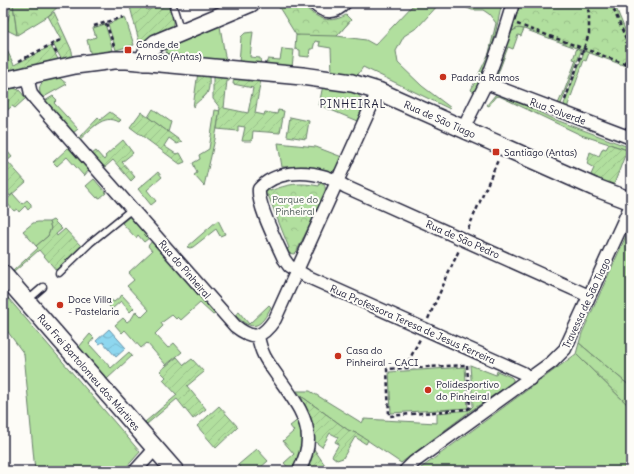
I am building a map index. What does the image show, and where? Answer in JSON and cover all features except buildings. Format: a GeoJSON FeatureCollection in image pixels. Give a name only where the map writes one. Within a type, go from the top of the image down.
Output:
{"type":"FeatureCollection","features":[{"type":"Feature","properties":{"kind":"main road"},"geometry":{"type":"LineString","coordinates":[[144,62],[145,54],[149,48],[156,43],[251,3]]}},
{"type":"Feature","properties":{"kind":"main road","name":"Rua de São Tiago"},"geometry":{"type":"LineString","coordinates":[[3,81],[63,67],[114,60],[302,76],[352,83],[378,91],[594,188],[631,201]]}},
{"type":"Feature","properties":{"kind":"main road","name":"Rua Frei Bartolomeu dos Mártires"},"geometry":{"type":"LineString","coordinates":[[3,274],[175,471]]}},
{"type":"Feature","properties":{"kind":"street"},"geometry":{"type":"LineString","coordinates":[[313,3],[320,9],[331,11],[342,7],[345,3]]}},
{"type":"Feature","properties":{"kind":"street"},"geometry":{"type":"LineString","coordinates":[[463,129],[486,83],[513,3]]}},
{"type":"Feature","properties":{"kind":"street","name":"Rua do Pinheiral"},"geometry":{"type":"LineString","coordinates":[[27,76],[31,94],[235,326],[243,333],[251,336],[258,336]]}},
{"type":"Feature","properties":{"kind":"street","name":"Rua Solverde"},"geometry":{"type":"LineString","coordinates":[[486,83],[631,138]]}},
{"type":"Feature","properties":{"kind":"street"},"geometry":{"type":"LineString","coordinates":[[299,471],[307,450],[307,428],[300,410],[264,358],[260,348],[258,336],[268,328],[275,319],[378,91]]}},
{"type":"Feature","properties":{"kind":"street","name":"Rua de São Pedro"},"geometry":{"type":"LineString","coordinates":[[296,270],[289,266],[284,259],[258,195],[259,189],[270,179],[292,173],[328,177],[336,182],[589,296]]}},
{"type":"Feature","properties":{"kind":"street","name":"Travessa de São Tiago"},"geometry":{"type":"LineString","coordinates":[[405,471],[414,462],[530,379],[556,359],[565,349],[631,205]]}},
{"type":"Feature","properties":{"kind":"street","name":"Rua Professora Teresa de Jesus Ferreira"},"geometry":{"type":"LineString","coordinates":[[296,270],[306,276],[523,373],[530,379]]}},
{"type":"Feature","properties":{"kind":"street"},"geometry":{"type":"LineString","coordinates":[[135,471],[155,449]]}},
{"type":"Feature","properties":{"kind":"lane"},"geometry":{"type":"LineString","coordinates":[[172,3],[181,33]]}},
{"type":"Feature","properties":{"kind":"lane"},"geometry":{"type":"LineString","coordinates":[[59,273],[90,243],[132,209]]}},
{"type":"Feature","properties":{"kind":"lane"},"geometry":{"type":"LineString","coordinates":[[27,301],[43,287]]}},
{"type":"Feature","properties":{"kind":"path"},"geometry":{"type":"LineString","coordinates":[[560,112],[589,34],[589,13],[586,3]]}},
{"type":"Feature","properties":{"kind":"path"},"geometry":{"type":"LineString","coordinates":[[610,3],[631,51]]}},
{"type":"Feature","properties":{"kind":"path"},"geometry":{"type":"LineString","coordinates":[[94,26],[123,17]]}},
{"type":"Feature","properties":{"kind":"path"},"geometry":{"type":"LineString","coordinates":[[507,21],[631,66]]}},
{"type":"Feature","properties":{"kind":"path"},"geometry":{"type":"LineString","coordinates":[[106,22],[115,50]]}},
{"type":"Feature","properties":{"kind":"path"},"geometry":{"type":"LineString","coordinates":[[15,64],[60,40]]}},
{"type":"Feature","properties":{"kind":"path"},"geometry":{"type":"LineString","coordinates":[[624,63],[631,56]]}},
{"type":"Feature","properties":{"kind":"path"},"geometry":{"type":"LineString","coordinates":[[465,235],[496,165]]}},
{"type":"Feature","properties":{"kind":"path"},"geometry":{"type":"LineString","coordinates":[[428,319],[462,244]]}},
{"type":"Feature","properties":{"kind":"path"},"geometry":{"type":"LineString","coordinates":[[404,368],[420,340]]}},
{"type":"Feature","properties":{"kind":"path"},"geometry":{"type":"LineString","coordinates":[[467,365],[470,407],[468,409],[389,416],[387,369],[404,368],[467,365]]}},
{"type":"Feature","properties":{"kind":"green space"},"geometry":{"type":"Polygon","coordinates":[[[10,3],[13,3],[17,35],[3,28],[3,21],[7,22],[9,17],[10,3]]]}},
{"type":"Feature","properties":{"kind":"green space"},"geometry":{"type":"Polygon","coordinates":[[[13,3],[62,3],[48,16],[17,35],[13,3]]]}},
{"type":"Feature","properties":{"kind":"green space"},"geometry":{"type":"Polygon","coordinates":[[[129,3],[145,3],[147,10],[167,4],[173,15],[172,29],[141,42],[139,41],[129,3]]]}},
{"type":"Feature","properties":{"kind":"green space"},"geometry":{"type":"Polygon","coordinates":[[[300,3],[321,18],[332,20],[346,15],[351,20],[337,36],[296,35],[277,4],[300,3]]]}},
{"type":"Feature","properties":{"kind":"green space"},"geometry":{"type":"Polygon","coordinates":[[[415,3],[440,3],[418,27],[404,36],[396,51],[398,63],[422,86],[451,108],[450,109],[363,67],[357,76],[332,72],[331,48],[319,46],[320,42],[315,41],[313,49],[310,49],[309,57],[300,56],[300,50],[295,49],[296,35],[299,35],[323,21],[351,20],[337,36],[366,40],[375,45],[415,3]]]}},
{"type":"Feature","properties":{"kind":"green space"},"geometry":{"type":"Polygon","coordinates":[[[455,3],[502,3],[491,53],[474,92],[471,90],[489,53],[496,23],[489,14],[483,10],[472,10],[455,3]]]}},
{"type":"Feature","properties":{"kind":"green space"},"geometry":{"type":"Polygon","coordinates":[[[521,3],[614,3],[631,44],[631,68],[524,29],[518,28],[512,31],[521,3]]]}},
{"type":"Feature","properties":{"kind":"green space"},"geometry":{"type":"Polygon","coordinates":[[[54,12],[72,51],[73,60],[63,62],[53,44],[61,40],[48,16],[54,12]]]}},
{"type":"Feature","properties":{"kind":"green space"},"geometry":{"type":"Polygon","coordinates":[[[125,17],[134,45],[116,50],[108,24],[125,17]]]}},
{"type":"Feature","properties":{"kind":"green space"},"geometry":{"type":"Polygon","coordinates":[[[105,24],[113,50],[91,56],[87,40],[96,37],[93,28],[105,24]]]}},
{"type":"Feature","properties":{"kind":"green space"},"geometry":{"type":"Polygon","coordinates":[[[220,26],[226,62],[168,58],[165,47],[174,42],[220,26]]]}},
{"type":"Feature","properties":{"kind":"green space"},"geometry":{"type":"Polygon","coordinates":[[[518,28],[524,29],[521,36],[518,35],[513,49],[508,47],[496,79],[495,70],[512,31],[518,28]]]}},
{"type":"Feature","properties":{"kind":"green space"},"geometry":{"type":"Polygon","coordinates":[[[253,32],[250,57],[260,58],[261,65],[239,63],[241,37],[245,33],[253,32]]]}},
{"type":"Feature","properties":{"kind":"green space"},"geometry":{"type":"Polygon","coordinates":[[[3,42],[14,65],[51,46],[60,63],[11,74],[3,55],[3,42]]]}},
{"type":"Feature","properties":{"kind":"green space"},"geometry":{"type":"Polygon","coordinates":[[[577,48],[581,51],[560,105],[558,104],[576,60],[573,59],[577,48]]]}},
{"type":"Feature","properties":{"kind":"green space"},"geometry":{"type":"Polygon","coordinates":[[[282,49],[294,50],[292,67],[265,65],[268,59],[280,60],[282,49]]]}},
{"type":"Feature","properties":{"kind":"green space"},"geometry":{"type":"Polygon","coordinates":[[[585,51],[589,53],[586,61],[584,60],[567,108],[564,104],[585,51]]]}},
{"type":"Feature","properties":{"kind":"green space"},"geometry":{"type":"Polygon","coordinates":[[[198,72],[209,73],[209,87],[206,96],[197,102],[193,107],[198,72]]]}},
{"type":"Feature","properties":{"kind":"green space"},"geometry":{"type":"Polygon","coordinates":[[[213,73],[230,75],[229,81],[227,81],[224,108],[248,113],[253,88],[233,84],[234,76],[261,79],[255,113],[264,115],[265,112],[277,114],[278,110],[284,111],[280,133],[253,131],[252,141],[242,141],[245,127],[238,126],[238,131],[217,129],[220,108],[213,99],[213,73]]]}},
{"type":"Feature","properties":{"kind":"green space"},"geometry":{"type":"Polygon","coordinates":[[[57,76],[67,84],[42,98],[40,86],[42,83],[57,76]]]}},
{"type":"Feature","properties":{"kind":"green space"},"geometry":{"type":"Polygon","coordinates":[[[323,85],[354,92],[361,98],[362,105],[357,121],[319,105],[323,85]]]}},
{"type":"Feature","properties":{"kind":"green space"},"geometry":{"type":"Polygon","coordinates":[[[14,88],[19,90],[26,98],[15,108],[12,106],[3,114],[3,90],[14,88]]]}},
{"type":"Feature","properties":{"kind":"green space"},"geometry":{"type":"Polygon","coordinates":[[[496,94],[506,96],[551,118],[631,148],[631,151],[581,135],[499,96],[495,97],[489,106],[487,105],[496,94]]]}},
{"type":"Feature","properties":{"kind":"green space"},"geometry":{"type":"Polygon","coordinates":[[[53,96],[57,100],[54,103],[78,129],[73,133],[45,101],[53,96]]]}},
{"type":"Feature","properties":{"kind":"green space"},"geometry":{"type":"Polygon","coordinates":[[[153,109],[171,122],[168,132],[148,117],[153,109]]]}},
{"type":"Feature","properties":{"kind":"green space"},"geometry":{"type":"Polygon","coordinates":[[[215,110],[220,111],[204,186],[194,175],[197,173],[193,163],[200,159],[199,155],[209,149],[215,110]]]}},
{"type":"Feature","properties":{"kind":"green space"},"geometry":{"type":"Polygon","coordinates":[[[110,112],[121,120],[119,122],[113,120],[102,121],[79,140],[78,139],[98,118],[100,120],[110,112]]]}},
{"type":"Feature","properties":{"kind":"green space"},"geometry":{"type":"Polygon","coordinates":[[[141,112],[182,142],[177,144],[169,138],[164,146],[176,154],[180,153],[185,162],[180,164],[130,127],[141,112]]]}},
{"type":"Feature","properties":{"kind":"green space"},"geometry":{"type":"Polygon","coordinates":[[[290,117],[309,121],[306,139],[287,136],[290,117]]]}},
{"type":"Feature","properties":{"kind":"green space"},"geometry":{"type":"Polygon","coordinates":[[[123,140],[133,153],[122,162],[135,177],[131,181],[113,160],[104,168],[92,154],[96,151],[104,160],[106,157],[105,156],[123,140]]]}},
{"type":"Feature","properties":{"kind":"green space"},"geometry":{"type":"Polygon","coordinates":[[[278,143],[316,147],[342,157],[337,167],[332,172],[308,169],[307,166],[282,167],[278,143]]]}},
{"type":"Feature","properties":{"kind":"green space"},"geometry":{"type":"Polygon","coordinates":[[[609,144],[627,150],[613,187],[590,177],[594,168],[587,164],[590,152],[599,156],[603,148],[606,149],[609,144]]]}},
{"type":"Feature","properties":{"kind":"green space"},"geometry":{"type":"Polygon","coordinates":[[[3,146],[12,157],[7,161],[26,182],[10,196],[3,187],[3,146]]]}},
{"type":"Feature","properties":{"kind":"green space"},"geometry":{"type":"Polygon","coordinates":[[[69,147],[89,170],[84,176],[67,157],[57,166],[53,162],[69,147]]]}},
{"type":"Feature","properties":{"kind":"green space"},"geometry":{"type":"Polygon","coordinates":[[[158,172],[162,177],[147,190],[156,201],[151,205],[138,189],[158,172]]]}},
{"type":"Feature","properties":{"kind":"green space"},"geometry":{"type":"Polygon","coordinates":[[[94,179],[106,193],[100,198],[97,198],[86,186],[94,179]]]}},
{"type":"Feature","properties":{"kind":"green space","name":"Parque do Pinheiral"},"geometry":{"type":"Polygon","coordinates":[[[321,181],[325,187],[325,193],[297,251],[294,254],[288,253],[285,250],[289,248],[268,195],[264,196],[264,190],[268,186],[270,191],[294,184],[319,186],[321,181]]]}},
{"type":"Feature","properties":{"kind":"green space"},"geometry":{"type":"Polygon","coordinates":[[[13,194],[22,204],[27,200],[31,204],[31,207],[28,210],[25,206],[19,212],[17,209],[14,211],[5,201],[13,194]]]}},
{"type":"Feature","properties":{"kind":"green space"},"geometry":{"type":"Polygon","coordinates":[[[130,216],[149,238],[144,242],[138,235],[136,238],[122,223],[130,216]]]}},
{"type":"Feature","properties":{"kind":"green space"},"geometry":{"type":"Polygon","coordinates":[[[53,220],[62,229],[56,234],[57,236],[65,229],[82,247],[56,270],[39,250],[14,272],[13,271],[38,248],[36,246],[48,236],[51,228],[49,222],[53,220]]]}},
{"type":"Feature","properties":{"kind":"green space"},"geometry":{"type":"Polygon","coordinates":[[[218,220],[225,234],[220,236],[216,229],[193,247],[187,247],[218,220]]]}},
{"type":"Feature","properties":{"kind":"green space"},"geometry":{"type":"Polygon","coordinates":[[[49,222],[51,228],[48,236],[36,246],[23,231],[33,223],[49,222]]]}},
{"type":"Feature","properties":{"kind":"green space"},"geometry":{"type":"Polygon","coordinates":[[[631,225],[631,387],[579,343],[582,333],[631,225]]]}},
{"type":"Feature","properties":{"kind":"green space"},"geometry":{"type":"Polygon","coordinates":[[[152,241],[215,314],[213,315],[200,303],[181,320],[178,317],[176,319],[172,315],[161,323],[163,326],[155,334],[168,348],[174,343],[182,352],[166,365],[147,343],[141,348],[125,330],[122,333],[115,325],[123,318],[127,322],[132,318],[136,311],[142,317],[149,310],[127,286],[134,280],[128,273],[152,251],[148,246],[152,241]]]}},
{"type":"Feature","properties":{"kind":"green space"},"geometry":{"type":"Polygon","coordinates":[[[3,292],[140,452],[123,471],[35,471],[24,354],[3,327],[3,292]]]}},
{"type":"Feature","properties":{"kind":"green space"},"geometry":{"type":"Polygon","coordinates":[[[122,295],[134,308],[130,312],[121,301],[112,309],[106,303],[110,299],[114,302],[122,295]]]}},
{"type":"Feature","properties":{"kind":"green space"},"geometry":{"type":"Polygon","coordinates":[[[269,305],[271,307],[264,319],[256,325],[252,326],[247,324],[235,315],[239,312],[249,324],[269,305]]]}},
{"type":"Feature","properties":{"kind":"green space"},"geometry":{"type":"Polygon","coordinates":[[[90,334],[94,338],[89,344],[111,368],[129,352],[132,356],[107,379],[79,347],[90,334]]]}},
{"type":"Feature","properties":{"kind":"green space"},"geometry":{"type":"Polygon","coordinates":[[[579,343],[631,387],[631,408],[576,354],[579,343]]]}},
{"type":"Feature","properties":{"kind":"green space"},"geometry":{"type":"Polygon","coordinates":[[[576,354],[631,408],[631,471],[417,471],[576,354]]]}},
{"type":"Feature","properties":{"kind":"green space"},"geometry":{"type":"Polygon","coordinates":[[[177,357],[184,365],[192,359],[204,372],[187,386],[206,409],[193,419],[177,399],[147,424],[145,422],[177,395],[163,380],[166,377],[160,371],[177,357]]]}},
{"type":"Feature","properties":{"kind":"green space"},"geometry":{"type":"Polygon","coordinates":[[[470,365],[496,375],[497,371],[511,377],[513,382],[469,412],[401,463],[358,434],[348,430],[301,396],[297,391],[310,391],[362,423],[364,419],[437,423],[437,413],[469,410],[473,406],[470,365]]]}},
{"type":"Feature","properties":{"kind":"green space","name":"Polidesportivo do Pinheiral"},"geometry":{"type":"Polygon","coordinates":[[[465,367],[468,408],[391,413],[389,372],[465,367]]]}},
{"type":"Feature","properties":{"kind":"green space"},"geometry":{"type":"Polygon","coordinates":[[[301,396],[348,430],[368,440],[366,444],[355,437],[343,458],[337,460],[332,456],[339,444],[335,442],[338,437],[330,433],[322,447],[314,441],[312,424],[301,396]]]}},
{"type":"Feature","properties":{"kind":"green space"},"geometry":{"type":"Polygon","coordinates":[[[219,406],[238,427],[216,448],[197,426],[219,406]]]}},
{"type":"Feature","properties":{"kind":"green space"},"geometry":{"type":"Polygon","coordinates":[[[299,419],[302,445],[295,471],[291,471],[284,463],[294,454],[283,441],[294,431],[290,426],[299,419]]]}},
{"type":"Feature","properties":{"kind":"green space"},"geometry":{"type":"Polygon","coordinates":[[[257,449],[268,461],[260,468],[262,471],[244,471],[238,465],[257,449]]]}},
{"type":"Feature","properties":{"kind":"green space"},"geometry":{"type":"Polygon","coordinates":[[[314,449],[329,471],[303,471],[314,449]]]}},
{"type":"Feature","properties":{"kind":"water"},"geometry":{"type":"Polygon","coordinates":[[[109,329],[126,348],[116,357],[103,342],[99,344],[96,341],[109,329]]]}},
{"type":"Feature","properties":{"kind":"place","name":"Conde de Arnoso (Antas)"},"geometry":{"type":"Point","coordinates":[128,50]}},
{"type":"Feature","properties":{"kind":"place","name":"Padaria Ramos"},"geometry":{"type":"Point","coordinates":[443,77]}},
{"type":"Feature","properties":{"kind":"place","name":"Santiago (Antas)"},"geometry":{"type":"Point","coordinates":[496,152]}},
{"type":"Feature","properties":{"kind":"place","name":"Doce Villa - Pastelaria"},"geometry":{"type":"Point","coordinates":[60,305]}},
{"type":"Feature","properties":{"kind":"place","name":"Casa do Pinheiral - CACI"},"geometry":{"type":"Point","coordinates":[338,356]}},
{"type":"Feature","properties":{"kind":"place","name":"Polidesportivo do Pinheiral"},"geometry":{"type":"Point","coordinates":[428,390]}},
{"type":"Feature","properties":{"kind":"district","name":"PINHEIRAL"},"geometry":{"type":"Point","coordinates":[353,104]}}]}
